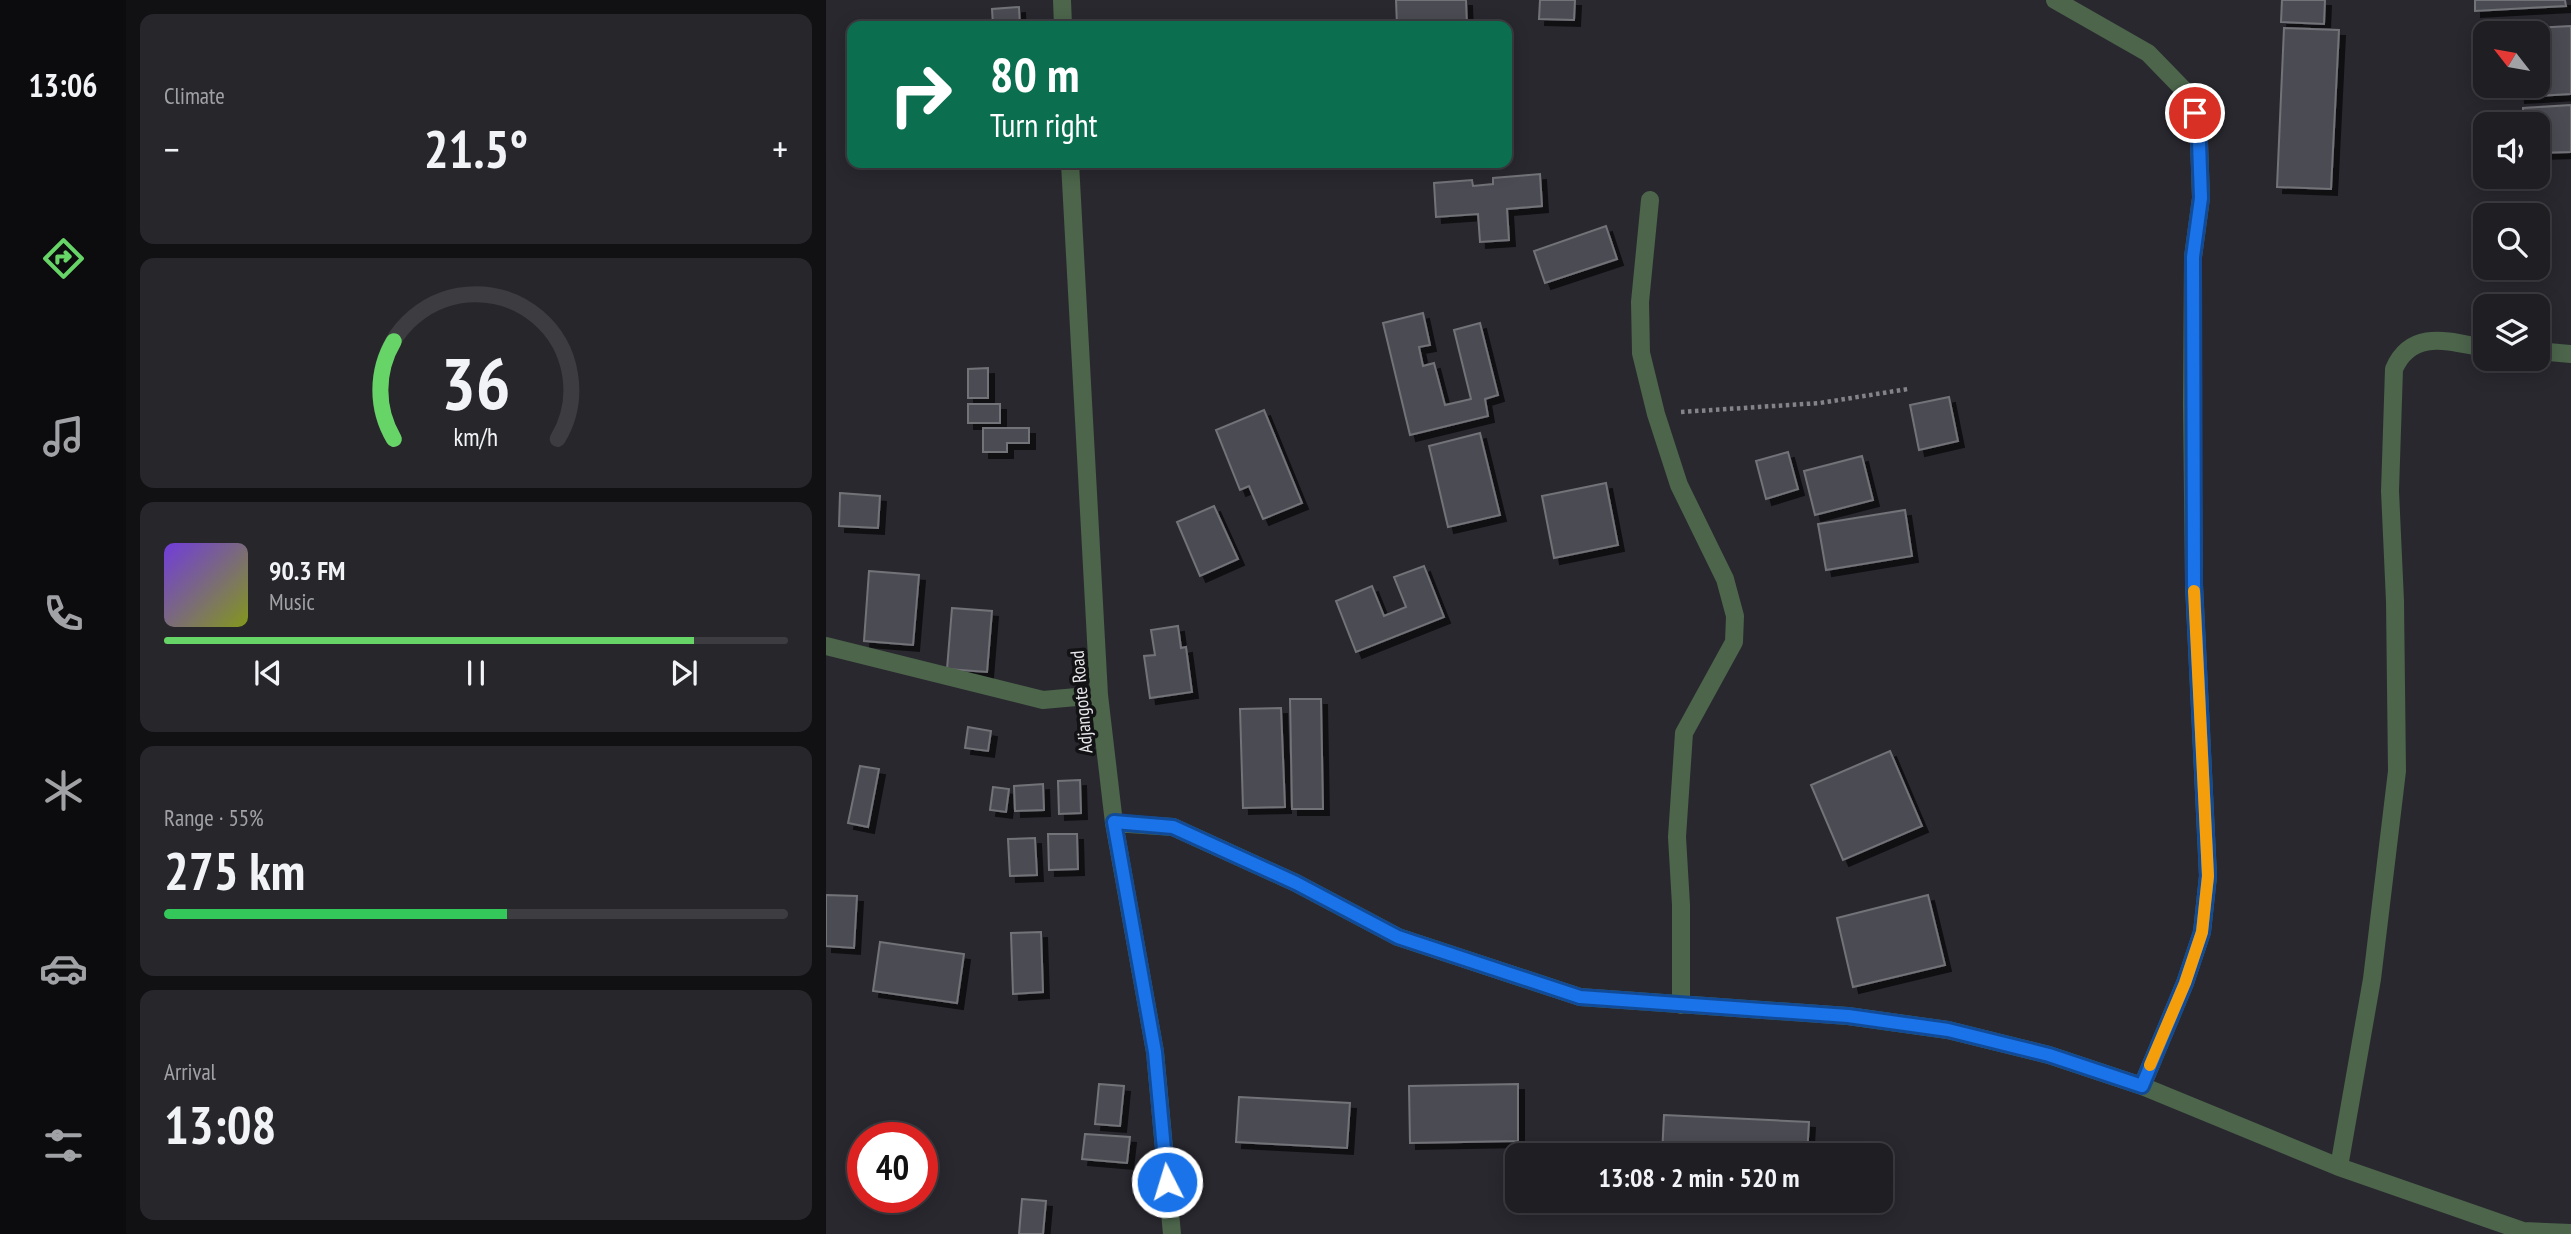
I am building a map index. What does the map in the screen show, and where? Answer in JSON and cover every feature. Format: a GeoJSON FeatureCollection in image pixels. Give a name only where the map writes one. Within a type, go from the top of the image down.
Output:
{"type":"FeatureCollection","features":[{"type":"Feature","properties":{"kind":"street"},"geometry":{"type":"LineString","coordinates":[[1062,0],[1063,21]]}},
{"type":"Feature","properties":{"kind":"street"},"geometry":{"type":"LineString","coordinates":[[2055,0],[2148,53],[2183,89],[2195,113],[2199,142],[2201,198],[2193,257],[2194,584],[2208,876],[2202,932],[2185,983],[2142,1086]]}},
{"type":"Feature","properties":{"kind":"street","name":"Adjangote Road"},"geometry":{"type":"LineString","coordinates":[[1070,168],[1099,695],[1114,822],[1155,1052],[1172,1234]]}},
{"type":"Feature","properties":{"kind":"street"},"geometry":{"type":"LineString","coordinates":[[1650,200],[1640,315],[1641,353],[1656,414],[1679,485],[1725,579],[1735,616],[1734,642],[1684,733],[1677,837],[1681,905],[1681,1005]]}},
{"type":"Feature","properties":{"kind":"street"},"geometry":{"type":"LineString","coordinates":[[2339,1167],[2372,979],[2397,771],[2395,601],[2390,491],[2394,369],[2407,349],[2425,340],[2473,346]]}},
{"type":"Feature","properties":{"kind":"street"},"geometry":{"type":"LineString","coordinates":[[2550,352],[2571,354]]}},
{"type":"Feature","properties":{"kind":"street"},"geometry":{"type":"LineString","coordinates":[[826,646],[1043,700],[1099,695]]}},
{"type":"Feature","properties":{"kind":"street"},"geometry":{"type":"LineString","coordinates":[[1114,822],[1173,827],[1296,883],[1398,937],[1580,997],[1848,1016],[1948,1030],[2049,1055],[2142,1086],[2339,1167],[2523,1231],[2571,1233]]}},
{"type":"Feature","properties":{"kind":"path"},"geometry":{"type":"LineString","coordinates":[[1656,414],[1757,405],[1820,403],[1908,389]]}},
{"type":"Feature","properties":{"kind":"building"},"geometry":{"type":"Polygon","coordinates":[[[1396,0],[1466,0],[1467,21],[1397,21],[1396,0]]]}},
{"type":"Feature","properties":{"kind":"building"},"geometry":{"type":"Polygon","coordinates":[[[1540,0],[1575,0],[1574,20],[1539,19],[1540,0]]]}},
{"type":"Feature","properties":{"kind":"building"},"geometry":{"type":"Polygon","coordinates":[[[2282,0],[2325,0],[2324,24],[2281,22],[2282,0]]]}},
{"type":"Feature","properties":{"kind":"building"},"geometry":{"type":"Polygon","coordinates":[[[2475,0],[2565,0],[2566,6],[2475,11],[2475,0]]]}},
{"type":"Feature","properties":{"kind":"building"},"geometry":{"type":"Polygon","coordinates":[[[1019,7],[1020,21],[993,21],[992,9],[1019,7]]]}},
{"type":"Feature","properties":{"kind":"building"},"geometry":{"type":"Polygon","coordinates":[[[2571,26],[2571,94],[2550,95],[2550,27],[2571,26]]]}},
{"type":"Feature","properties":{"kind":"building"},"geometry":{"type":"Polygon","coordinates":[[[2284,28],[2339,30],[2331,189],[2277,187],[2284,28]]]}},
{"type":"Feature","properties":{"kind":"building"},"geometry":{"type":"Polygon","coordinates":[[[2571,105],[2571,152],[2550,153],[2550,112],[2523,112],[2523,108],[2571,105]]]}},
{"type":"Feature","properties":{"kind":"building"},"geometry":{"type":"Polygon","coordinates":[[[1540,174],[1542,206],[1507,209],[1509,240],[1480,242],[1478,214],[1436,217],[1434,183],[1472,180],[1473,186],[1493,184],[1493,178],[1540,174]]]}},
{"type":"Feature","properties":{"kind":"building"},"geometry":{"type":"Polygon","coordinates":[[[1606,226],[1617,259],[1545,283],[1534,251],[1606,226]]]}},
{"type":"Feature","properties":{"kind":"building"},"geometry":{"type":"Polygon","coordinates":[[[1423,313],[1430,345],[1419,347],[1423,366],[1434,363],[1445,405],[1471,399],[1454,330],[1480,323],[1498,395],[1485,399],[1488,416],[1410,435],[1383,323],[1423,313]]]}},
{"type":"Feature","properties":{"kind":"building"},"geometry":{"type":"Polygon","coordinates":[[[988,368],[988,398],[968,398],[968,369],[988,368]]]}},
{"type":"Feature","properties":{"kind":"building"},"geometry":{"type":"Polygon","coordinates":[[[1949,397],[1958,441],[1919,450],[1910,405],[1949,397]]]}},
{"type":"Feature","properties":{"kind":"building"},"geometry":{"type":"Polygon","coordinates":[[[968,404],[1000,404],[1000,423],[968,423],[968,404]]]}},
{"type":"Feature","properties":{"kind":"building"},"geometry":{"type":"Polygon","coordinates":[[[1264,410],[1302,503],[1263,519],[1249,486],[1240,490],[1216,430],[1264,410]]]}},
{"type":"Feature","properties":{"kind":"building"},"geometry":{"type":"Polygon","coordinates":[[[983,428],[1029,428],[1029,443],[1007,443],[1007,452],[983,452],[983,428]]]}},
{"type":"Feature","properties":{"kind":"building"},"geometry":{"type":"Polygon","coordinates":[[[1480,433],[1500,515],[1448,527],[1429,446],[1480,433]]]}},
{"type":"Feature","properties":{"kind":"building"},"geometry":{"type":"Polygon","coordinates":[[[1788,452],[1798,489],[1766,499],[1756,461],[1788,452]]]}},
{"type":"Feature","properties":{"kind":"building"},"geometry":{"type":"Polygon","coordinates":[[[1862,456],[1873,500],[1815,515],[1804,471],[1862,456]]]}},
{"type":"Feature","properties":{"kind":"building"},"geometry":{"type":"Polygon","coordinates":[[[1606,483],[1618,545],[1554,558],[1542,496],[1606,483]]]}},
{"type":"Feature","properties":{"kind":"building"},"geometry":{"type":"Polygon","coordinates":[[[840,493],[880,496],[878,528],[839,526],[840,493]]]}},
{"type":"Feature","properties":{"kind":"building"},"geometry":{"type":"Polygon","coordinates":[[[1214,506],[1238,559],[1200,576],[1177,522],[1214,506]]]}},
{"type":"Feature","properties":{"kind":"building"},"geometry":{"type":"Polygon","coordinates":[[[1905,510],[1912,556],[1826,570],[1818,524],[1905,510]]]}},
{"type":"Feature","properties":{"kind":"building"},"geometry":{"type":"Polygon","coordinates":[[[1424,566],[1444,617],[1356,652],[1336,601],[1372,586],[1384,616],[1406,607],[1394,577],[1424,566]]]}},
{"type":"Feature","properties":{"kind":"building"},"geometry":{"type":"Polygon","coordinates":[[[869,571],[919,575],[913,645],[864,641],[869,571]]]}},
{"type":"Feature","properties":{"kind":"building"},"geometry":{"type":"Polygon","coordinates":[[[952,608],[992,611],[987,672],[947,669],[952,608]]]}},
{"type":"Feature","properties":{"kind":"building"},"geometry":{"type":"Polygon","coordinates":[[[1178,626],[1181,648],[1186,647],[1192,692],[1150,698],[1144,656],[1155,655],[1151,630],[1178,626]]]}},
{"type":"Feature","properties":{"kind":"building"},"geometry":{"type":"Polygon","coordinates":[[[1290,699],[1321,699],[1323,809],[1292,809],[1290,699]]]}},
{"type":"Feature","properties":{"kind":"building"},"geometry":{"type":"Polygon","coordinates":[[[1281,708],[1285,807],[1243,808],[1240,709],[1281,708]]]}},
{"type":"Feature","properties":{"kind":"building"},"geometry":{"type":"Polygon","coordinates":[[[968,727],[991,731],[988,751],[965,748],[968,727]]]}},
{"type":"Feature","properties":{"kind":"building"},"geometry":{"type":"Polygon","coordinates":[[[1890,751],[1922,826],[1843,860],[1811,785],[1890,751]]]}},
{"type":"Feature","properties":{"kind":"building"},"geometry":{"type":"Polygon","coordinates":[[[860,766],[879,769],[868,827],[848,823],[860,766]]]}},
{"type":"Feature","properties":{"kind":"building"},"geometry":{"type":"Polygon","coordinates":[[[1080,780],[1081,813],[1059,814],[1058,781],[1080,780]]]}},
{"type":"Feature","properties":{"kind":"building"},"geometry":{"type":"Polygon","coordinates":[[[1043,784],[1044,810],[1015,811],[1014,786],[1043,784]]]}},
{"type":"Feature","properties":{"kind":"building"},"geometry":{"type":"Polygon","coordinates":[[[993,787],[1009,789],[1006,812],[990,810],[993,787]]]}},
{"type":"Feature","properties":{"kind":"building"},"geometry":{"type":"Polygon","coordinates":[[[1048,834],[1077,834],[1078,869],[1049,870],[1048,834]]]}},
{"type":"Feature","properties":{"kind":"building"},"geometry":{"type":"Polygon","coordinates":[[[1035,838],[1037,875],[1010,876],[1008,839],[1035,838]]]}},
{"type":"Feature","properties":{"kind":"building"},"geometry":{"type":"Polygon","coordinates":[[[826,895],[857,896],[854,948],[826,946],[826,895]]]}},
{"type":"Feature","properties":{"kind":"building"},"geometry":{"type":"Polygon","coordinates":[[[1928,895],[1945,965],[1853,987],[1837,918],[1928,895]]]}},
{"type":"Feature","properties":{"kind":"building"},"geometry":{"type":"Polygon","coordinates":[[[1041,932],[1043,992],[1013,994],[1011,933],[1041,932]]]}},
{"type":"Feature","properties":{"kind":"building"},"geometry":{"type":"Polygon","coordinates":[[[880,942],[964,954],[957,1003],[873,991],[880,942]]]}},
{"type":"Feature","properties":{"kind":"building"},"geometry":{"type":"Polygon","coordinates":[[[1099,1084],[1124,1086],[1120,1126],[1095,1124],[1099,1084]]]}},
{"type":"Feature","properties":{"kind":"building"},"geometry":{"type":"Polygon","coordinates":[[[1518,1084],[1518,1141],[1410,1143],[1409,1086],[1518,1084]]]}},
{"type":"Feature","properties":{"kind":"building"},"geometry":{"type":"Polygon","coordinates":[[[1239,1097],[1350,1103],[1347,1148],[1236,1142],[1239,1097]]]}},
{"type":"Feature","properties":{"kind":"building"},"geometry":{"type":"Polygon","coordinates":[[[1664,1115],[1809,1122],[1808,1143],[1663,1143],[1664,1115]]]}},
{"type":"Feature","properties":{"kind":"building"},"geometry":{"type":"Polygon","coordinates":[[[1085,1134],[1130,1137],[1127,1163],[1082,1159],[1085,1134]]]}},
{"type":"Feature","properties":{"kind":"building"},"geometry":{"type":"Polygon","coordinates":[[[1022,1199],[1046,1201],[1043,1234],[1019,1234],[1022,1199]]]}},
{"type":"Feature","properties":{"kind":"slow traffic"},"geometry":{"type":"LineString","coordinates":[[2150,1065],[2185,983],[2202,932],[2208,876],[2194,591]]}},
{"type":"Feature","properties":{"kind":"route"},"geometry":{"type":"LineString","coordinates":[[1167,1182],[1155,1052],[1114,822],[1173,827],[1296,883],[1398,937],[1580,997],[1848,1016],[1948,1030],[2049,1055],[2142,1086],[2185,983],[2202,932],[2208,876],[2194,584],[2193,257],[2201,198],[2195,113]]}}]}
